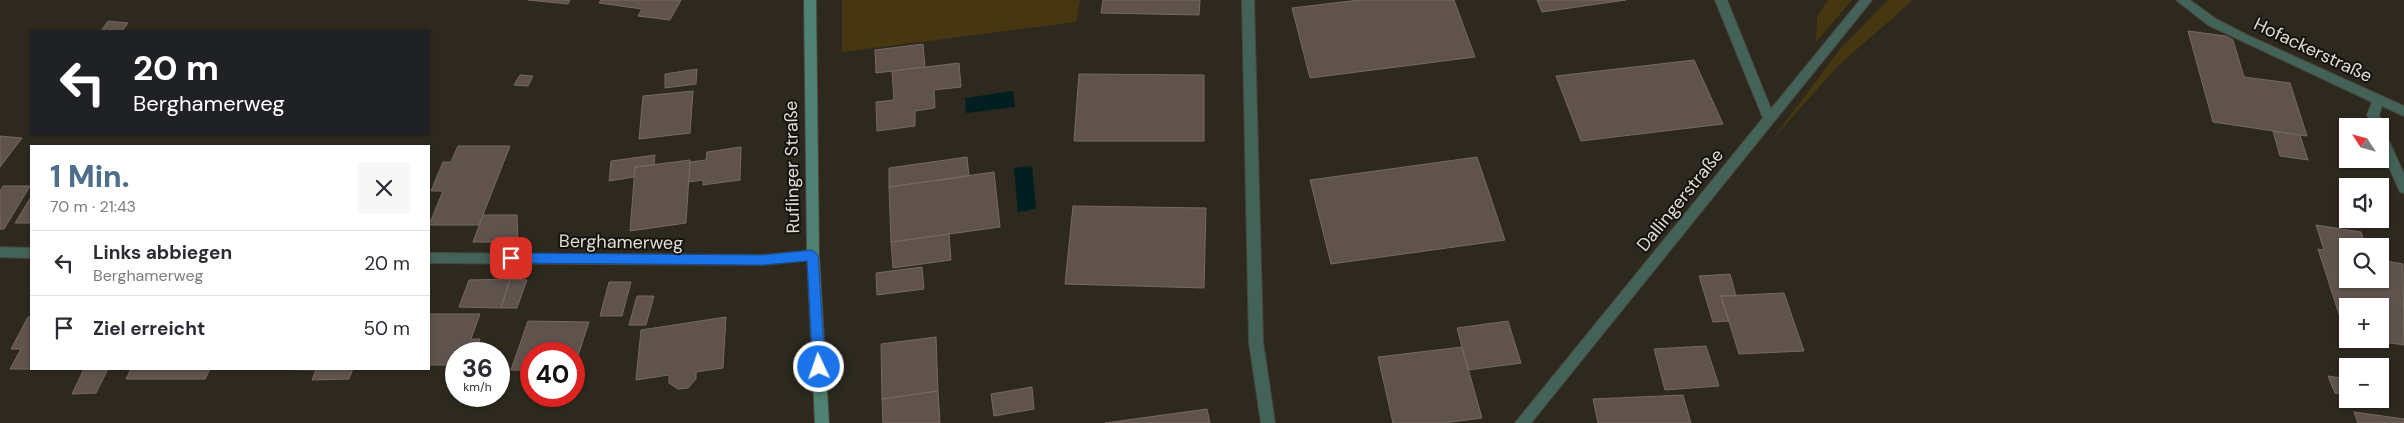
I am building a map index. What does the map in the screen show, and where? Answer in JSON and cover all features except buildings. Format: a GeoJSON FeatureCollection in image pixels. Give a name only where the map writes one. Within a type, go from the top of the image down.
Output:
{"type":"FeatureCollection","features":[{"type":"Feature","properties":{"kind":"street","name":"Ruflinger Straße"},"geometry":{"type":"LineString","coordinates":[[810,0],[812,255],[822,423]]}},
{"type":"Feature","properties":{"kind":"street"},"geometry":{"type":"LineString","coordinates":[[1248,0],[1256,342],[1268,423]]}},
{"type":"Feature","properties":{"kind":"street"},"geometry":{"type":"LineString","coordinates":[[1721,0],[1768,119]]}},
{"type":"Feature","properties":{"kind":"street","name":"Dallingerstraße"},"geometry":{"type":"LineString","coordinates":[[1522,423],[1866,0]]}},
{"type":"Feature","properties":{"kind":"street","name":"Hofackerstraße"},"geometry":{"type":"LineString","coordinates":[[2182,0],[2212,22],[2235,34],[2404,111]]}},
{"type":"Feature","properties":{"kind":"street","name":"Hofackerstraße"},"geometry":{"type":"LineString","coordinates":[[2374,118],[2373,115],[2379,99]]}},
{"type":"Feature","properties":{"kind":"street"},"geometry":{"type":"LineString","coordinates":[[2389,153],[2404,188]]}},
{"type":"Feature","properties":{"kind":"street"},"geometry":{"type":"LineString","coordinates":[[0,252],[30,253]]}},
{"type":"Feature","properties":{"kind":"street","name":"Berghamerweg"},"geometry":{"type":"LineString","coordinates":[[430,258],[763,260],[812,255]]}},
{"type":"Feature","properties":{"kind":"shaded area"},"geometry":{"type":"Polygon","coordinates":[[[842,0],[1080,0],[1076,22],[842,52],[842,0]]]}},
{"type":"Feature","properties":{"kind":"shaded area"},"geometry":{"type":"Polygon","coordinates":[[[1828,0],[1852,0],[1816,42],[1817,17],[1828,0]]]}},
{"type":"Feature","properties":{"kind":"shaded area"},"geometry":{"type":"Polygon","coordinates":[[[1888,0],[1913,0],[1839,65],[1770,142],[1841,48],[1888,0]]]}},
{"type":"Feature","properties":{"kind":"water"},"geometry":{"type":"Polygon","coordinates":[[[1013,91],[1015,107],[966,113],[965,98],[1013,91]]]}},
{"type":"Feature","properties":{"kind":"water"},"geometry":{"type":"Polygon","coordinates":[[[1032,166],[1036,209],[1018,212],[1014,168],[1032,166]]]}},
{"type":"Feature","properties":{"kind":"route"},"geometry":{"type":"LineString","coordinates":[[511,258],[763,260],[812,255],[819,367]]}}]}
